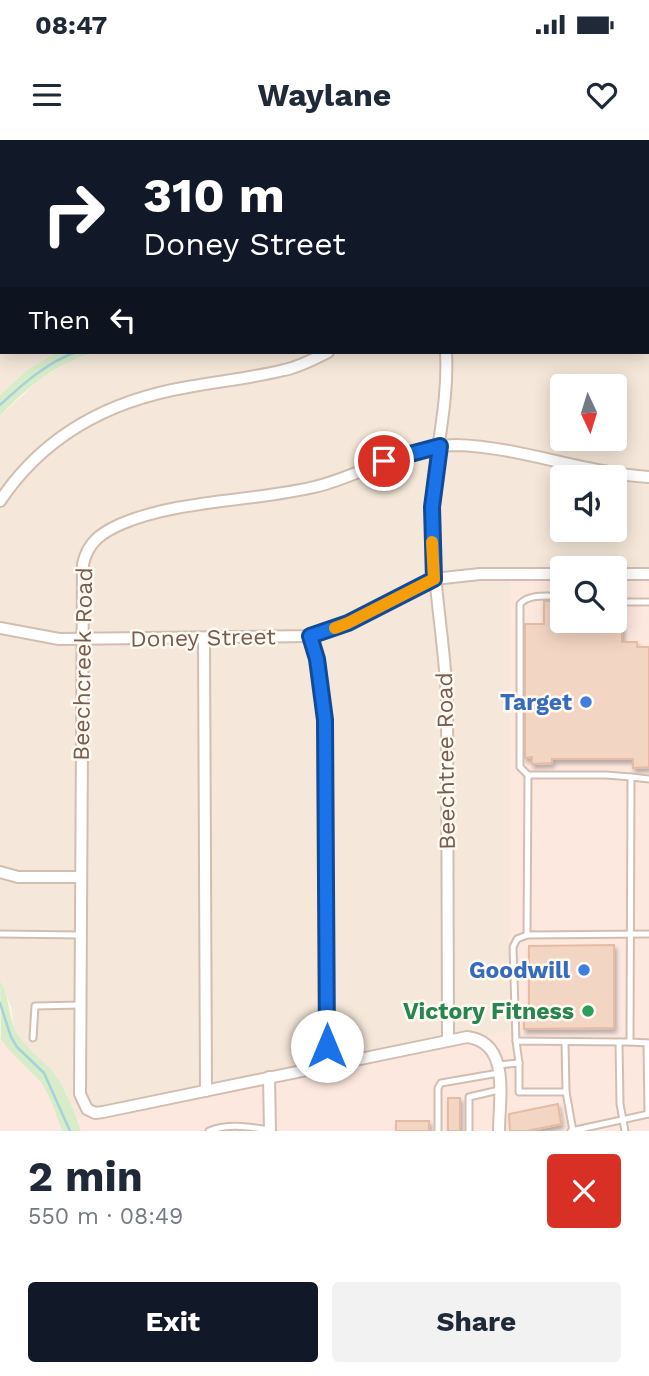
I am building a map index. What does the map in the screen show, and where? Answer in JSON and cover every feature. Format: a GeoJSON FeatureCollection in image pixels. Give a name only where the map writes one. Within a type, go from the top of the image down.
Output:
{"type":"FeatureCollection","features":[{"type":"Feature","properties":{"kind":"street"},"geometry":{"type":"LineString","coordinates":[[0,501],[21,472],[50,445],[82,422],[114,406],[156,393],[286,370],[323,354]]}},
{"type":"Feature","properties":{"kind":"street","name":"Beechtree Road"},"geometry":{"type":"LineString","coordinates":[[446,354],[448,382],[432,507],[434,579],[446,666],[447,698],[448,1040]]}},
{"type":"Feature","properties":{"kind":"street","name":"Beechcreek Road"},"geometry":{"type":"LineString","coordinates":[[206,1091],[94,1113],[86,1109],[80,1094],[83,564],[90,546],[105,532],[136,518],[312,488],[398,456],[440,446],[492,448],[608,472],[649,477]]}},
{"type":"Feature","properties":{"kind":"street","name":"Doney Street"},"geometry":{"type":"LineString","coordinates":[[0,628],[59,639],[310,636],[348,623],[434,579],[480,574],[550,574]]}},
{"type":"Feature","properties":{"kind":"street"},"geometry":{"type":"LineString","coordinates":[[627,574],[649,574]]}},
{"type":"Feature","properties":{"kind":"street"},"geometry":{"type":"LineString","coordinates":[[310,636],[317,659],[325,720],[327,1066]]}},
{"type":"Feature","properties":{"kind":"street"},"geometry":{"type":"LineString","coordinates":[[204,638],[206,1091],[467,1037],[484,1042],[496,1055],[499,1131]]}},
{"type":"Feature","properties":{"kind":"street"},"geometry":{"type":"LineString","coordinates":[[0,872],[18,877],[81,877]]}},
{"type":"Feature","properties":{"kind":"street"},"geometry":{"type":"LineString","coordinates":[[269,1077],[270,1131]]}},
{"type":"Feature","properties":{"kind":"lane"},"geometry":{"type":"LineString","coordinates":[[527,934],[527,775],[520,767],[520,604],[523,599],[550,596]]}},
{"type":"Feature","properties":{"kind":"lane"},"geometry":{"type":"LineString","coordinates":[[627,602],[649,602]]}},
{"type":"Feature","properties":{"kind":"lane"},"geometry":{"type":"LineString","coordinates":[[527,775],[606,775],[649,779]]}},
{"type":"Feature","properties":{"kind":"lane"},"geometry":{"type":"LineString","coordinates":[[630,1042],[631,777]]}},
{"type":"Feature","properties":{"kind":"lane"},"geometry":{"type":"LineString","coordinates":[[1,934],[81,935]]}},
{"type":"Feature","properties":{"kind":"lane"},"geometry":{"type":"LineString","coordinates":[[566,1092],[519,1092],[513,947],[517,939],[527,934],[649,934]]}},
{"type":"Feature","properties":{"kind":"lane"},"geometry":{"type":"LineString","coordinates":[[33,1038],[35,1006],[80,1005]]}},
{"type":"Feature","properties":{"kind":"lane"},"geometry":{"type":"LineString","coordinates":[[516,1041],[648,1043],[649,1114],[606,1128],[572,1131],[566,1092],[565,1042]]}},
{"type":"Feature","properties":{"kind":"lane"},"geometry":{"type":"LineString","coordinates":[[619,1042],[620,1104],[625,1131]]}},
{"type":"Feature","properties":{"kind":"lane"},"geometry":{"type":"LineString","coordinates":[[438,1131],[438,1088],[441,1083],[519,1063]]}},
{"type":"Feature","properties":{"kind":"lane"},"geometry":{"type":"LineString","coordinates":[[469,1131],[470,1097],[499,1090]]}},
{"type":"Feature","properties":{"kind":"lane"},"geometry":{"type":"LineString","coordinates":[[209,1131],[225,1126],[239,1126],[270,1131]]}},
{"type":"Feature","properties":{"kind":"shaded area"},"geometry":{"type":"Polygon","coordinates":[[[0,354],[54,354],[27,370],[0,395],[0,354]]]}},
{"type":"Feature","properties":{"kind":"shaded area"},"geometry":{"type":"Polygon","coordinates":[[[92,354],[649,354],[649,575],[627,571],[627,556],[550,556],[550,570],[510,575],[510,1031],[76,1119],[66,1092],[53,1072],[26,1048],[14,1029],[11,1007],[0,981],[0,416],[39,380],[70,361],[92,354]]]}},
{"type":"Feature","properties":{"kind":"shaded area"},"geometry":{"type":"Polygon","coordinates":[[[510,574],[550,574],[550,633],[627,633],[627,575],[649,575],[649,1131],[81,1131],[76,1119],[509,1031],[510,574]]]}},
{"type":"Feature","properties":{"kind":"shaded area"},"geometry":{"type":"Polygon","coordinates":[[[0,1034],[9,1050],[41,1082],[62,1131],[0,1131],[0,1034]]]}},
{"type":"Feature","properties":{"kind":"green space"},"geometry":{"type":"Polygon","coordinates":[[[54,354],[91,354],[70,361],[44,376],[0,416],[0,395],[27,370],[54,354]]]}},
{"type":"Feature","properties":{"kind":"green space"},"geometry":{"type":"Polygon","coordinates":[[[0,981],[6,993],[16,1032],[58,1079],[81,1131],[62,1131],[41,1082],[1,1039],[0,981]]]}},
{"type":"Feature","properties":{"kind":"building","name":"Target"},"geometry":{"type":"Polygon","coordinates":[[[544,601],[550,601],[550,633],[622,633],[622,642],[637,642],[637,647],[649,647],[649,767],[633,768],[633,759],[552,759],[552,763],[532,764],[532,757],[525,758],[525,624],[544,624],[544,601]]]}},
{"type":"Feature","properties":{"kind":"building"},"geometry":{"type":"Polygon","coordinates":[[[614,945],[614,1028],[524,1029],[524,1007],[529,1007],[529,946],[614,945]]]}},
{"type":"Feature","properties":{"kind":"building"},"geometry":{"type":"Polygon","coordinates":[[[448,1098],[460,1098],[460,1131],[448,1131],[448,1098]]]}},
{"type":"Feature","properties":{"kind":"building"},"geometry":{"type":"Polygon","coordinates":[[[558,1104],[561,1124],[527,1131],[510,1131],[509,1114],[558,1104]]]}},
{"type":"Feature","properties":{"kind":"building"},"geometry":{"type":"Polygon","coordinates":[[[396,1121],[429,1121],[429,1131],[396,1131],[396,1121]]]}},
{"type":"Feature","properties":{"kind":"waterway"},"geometry":{"type":"LineString","coordinates":[[0,405],[45,368],[72,354]]}},
{"type":"Feature","properties":{"kind":"waterway"},"geometry":{"type":"LineString","coordinates":[[0,1003],[11,1037],[17,1047],[44,1073],[70,1131]]}},
{"type":"Feature","properties":{"kind":"slow traffic"},"geometry":{"type":"LineString","coordinates":[[335,628],[434,579],[432,542]]}},
{"type":"Feature","properties":{"kind":"place","name":"Target"},"geometry":{"type":"Point","coordinates":[586,702]}},
{"type":"Feature","properties":{"kind":"place","name":"Goodwill"},"geometry":{"type":"Point","coordinates":[584,970]}},
{"type":"Feature","properties":{"kind":"place","name":"Victory Fitness"},"geometry":{"type":"Point","coordinates":[588,1011]}},
{"type":"Feature","properties":{"kind":"route"},"geometry":{"type":"LineString","coordinates":[[327,1046],[325,720],[317,659],[310,636],[348,623],[434,579],[432,507],[440,446],[384,461]]}}]}
